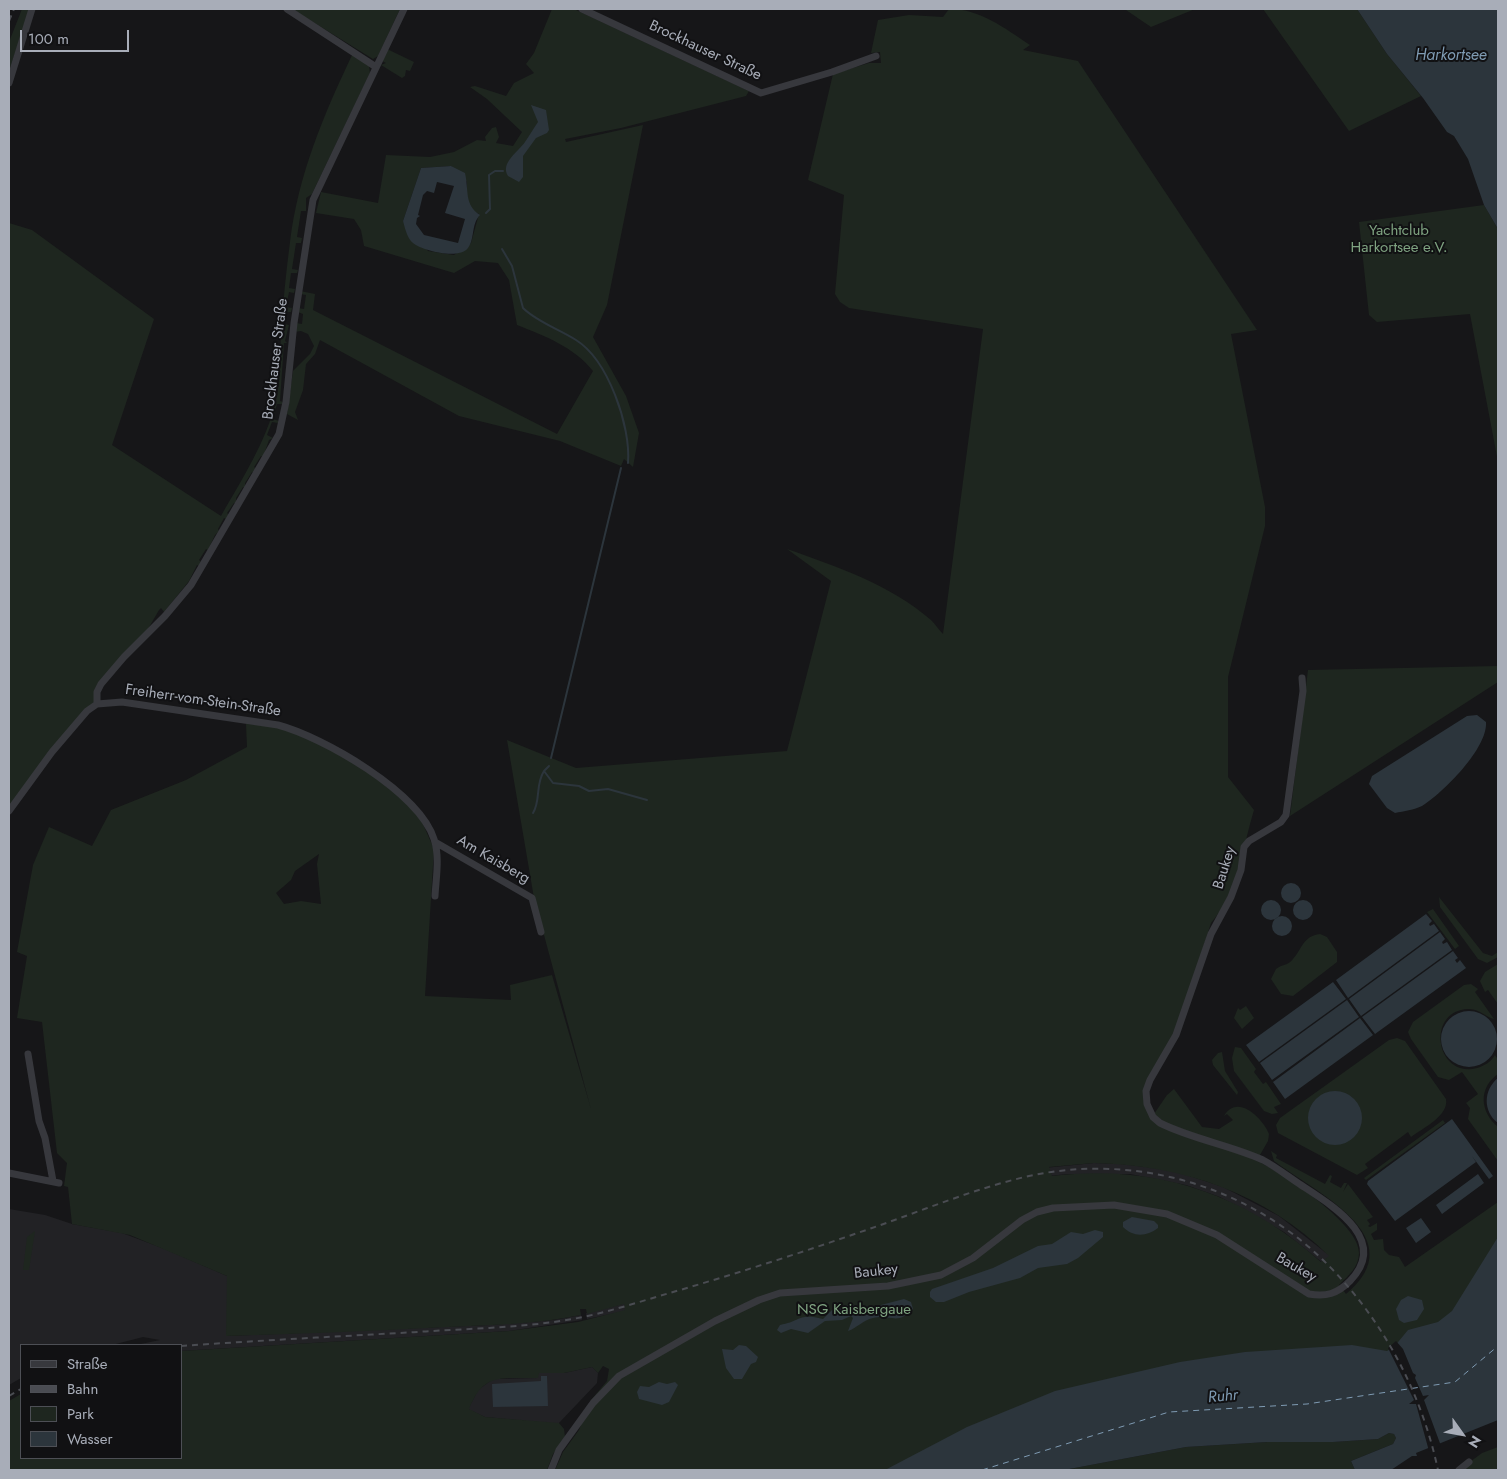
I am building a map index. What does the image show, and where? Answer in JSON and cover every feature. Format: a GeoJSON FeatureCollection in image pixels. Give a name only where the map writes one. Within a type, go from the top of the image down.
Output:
{"type":"FeatureCollection","features":[{"type":"Feature","properties":{"kind":"street"},"geometry":{"type":"LineString","coordinates":[[9,83],[32,9]]}},
{"type":"Feature","properties":{"kind":"street"},"geometry":{"type":"LineString","coordinates":[[287,9],[347,45],[376,67]]}},
{"type":"Feature","properties":{"kind":"street","name":"Brockhauser Straße"},"geometry":{"type":"LineString","coordinates":[[97,704],[97,692],[101,684],[124,657],[179,601],[191,585],[279,434],[286,402],[294,323],[313,200],[404,9]]}},
{"type":"Feature","properties":{"kind":"street","name":"Brockhauser Straße"},"geometry":{"type":"LineString","coordinates":[[582,9],[761,92],[832,72],[876,56]]}},
{"type":"Feature","properties":{"kind":"street","name":"Baukey"},"geometry":{"type":"LineString","coordinates":[[551,1470],[559,1450],[605,1388],[633,1366],[707,1326],[759,1300],[780,1293],[888,1286],[941,1275],[973,1258],[1022,1220],[1037,1212],[1053,1208],[1114,1205],[1167,1214],[1217,1235],[1309,1294],[1321,1296],[1333,1294],[1342,1289],[1355,1276],[1362,1265],[1365,1253],[1362,1238],[1354,1226],[1337,1210],[1263,1160],[1160,1123],[1153,1117],[1147,1104],[1146,1092],[1150,1080],[1176,1036],[1195,987],[1211,934],[1231,897],[1241,870],[1244,848],[1249,841],[1281,822],[1286,815],[1304,691],[1302,678]]}},
{"type":"Feature","properties":{"kind":"street","name":"Freiherr-vom-Stein-Straße"},"geometry":{"type":"LineString","coordinates":[[97,704],[122,702],[293,729],[358,763],[396,789],[418,813],[435,842],[437,851],[435,896]]}},
{"type":"Feature","properties":{"kind":"street"},"geometry":{"type":"LineString","coordinates":[[9,810],[74,724],[97,704]]}},
{"type":"Feature","properties":{"kind":"street","name":"Am Kaisberg"},"geometry":{"type":"LineString","coordinates":[[435,842],[532,898],[541,932]]}},
{"type":"Feature","properties":{"kind":"street"},"geometry":{"type":"LineString","coordinates":[[9,1173],[56,1182],[39,1121],[28,1054]]}},
{"type":"Feature","properties":{"kind":"street"},"geometry":{"type":"LineString","coordinates":[[1459,1470],[1469,1462]]}},
{"type":"Feature","properties":{"kind":"shaded area"},"geometry":{"type":"Polygon","coordinates":[[[1094,1163],[1172,1170],[1223,1187],[1279,1216],[1330,1256],[1323,1263],[1284,1232],[1220,1197],[1186,1185],[1130,1174],[1068,1174],[1048,1176],[621,1312],[587,1319],[586,1313],[630,1302],[1034,1169],[1094,1163]]]}},
{"type":"Feature","properties":{"kind":"shaded area"},"geometry":{"type":"Polygon","coordinates":[[[9,1209],[45,1215],[72,1224],[122,1233],[227,1276],[227,1336],[489,1325],[554,1320],[581,1315],[582,1320],[509,1331],[182,1351],[182,1344],[141,1344],[160,1340],[143,1337],[116,1344],[20,1344],[20,1379],[9,1385],[9,1209]]]}},
{"type":"Feature","properties":{"kind":"shaded area"},"geometry":{"type":"Polygon","coordinates":[[[592,1367],[598,1373],[597,1383],[558,1424],[485,1417],[468,1409],[478,1390],[493,1379],[537,1378],[538,1373],[564,1373],[592,1367]]]}},
{"type":"Feature","properties":{"kind":"green space"},"geometry":{"type":"Polygon","coordinates":[[[22,9],[30,9],[9,71],[9,42],[22,9]]]}},
{"type":"Feature","properties":{"kind":"green space"},"geometry":{"type":"Polygon","coordinates":[[[292,9],[400,9],[378,56],[373,59],[292,9]]]}},
{"type":"Feature","properties":{"kind":"green space"},"geometry":{"type":"Polygon","coordinates":[[[552,9],[574,9],[749,91],[746,96],[621,128],[565,139],[566,142],[643,125],[607,305],[593,337],[626,396],[639,433],[633,467],[624,459],[621,466],[560,441],[459,416],[320,340],[315,354],[306,364],[303,390],[295,412],[298,420],[287,414],[293,371],[310,354],[314,346],[308,334],[301,331],[294,332],[296,323],[302,324],[303,314],[298,312],[298,308],[304,309],[306,295],[300,294],[300,291],[315,294],[313,310],[557,434],[593,371],[568,349],[517,325],[509,280],[498,263],[475,261],[454,273],[364,246],[361,230],[354,219],[316,213],[321,192],[378,203],[386,155],[430,157],[454,152],[477,140],[486,141],[485,137],[492,128],[496,127],[499,137],[496,143],[513,146],[522,132],[487,99],[470,87],[475,86],[506,96],[514,83],[534,73],[526,64],[534,53],[552,9]],[[451,166],[421,168],[403,221],[428,251],[454,255],[471,243],[479,214],[469,205],[467,182],[451,166]]]}},
{"type":"Feature","properties":{"kind":"green space","name":"NSG Kaisbergaue"},"geometry":{"type":"Polygon","coordinates":[[[949,9],[972,12],[1001,26],[1030,45],[1023,50],[1078,61],[1257,330],[1231,334],[1265,507],[1265,526],[1228,677],[1228,777],[1254,810],[1233,884],[1220,911],[1211,923],[1175,1035],[1145,1092],[1152,1118],[1261,1163],[1303,1189],[1335,1215],[1348,1229],[1356,1242],[1359,1253],[1355,1267],[1339,1285],[1346,1294],[1365,1273],[1370,1253],[1364,1235],[1351,1217],[1332,1201],[1274,1161],[1271,1151],[1277,1155],[1276,1158],[1325,1184],[1330,1175],[1332,1176],[1330,1182],[1341,1188],[1344,1183],[1347,1183],[1343,1192],[1348,1184],[1373,1217],[1367,1220],[1370,1224],[1368,1226],[1370,1227],[1377,1223],[1377,1230],[1371,1234],[1374,1240],[1383,1239],[1384,1250],[1389,1255],[1399,1257],[1405,1267],[1498,1202],[1498,1296],[1436,1350],[898,1470],[555,1470],[563,1452],[579,1430],[591,1400],[607,1381],[609,1369],[603,1366],[598,1373],[592,1367],[564,1373],[539,1373],[538,1378],[504,1378],[488,1383],[481,1388],[475,1397],[469,1409],[485,1417],[559,1423],[564,1429],[565,1437],[553,1454],[547,1470],[9,1470],[9,1401],[20,1395],[20,1459],[182,1459],[182,1351],[509,1331],[578,1322],[625,1310],[624,1304],[587,1314],[586,1309],[580,1309],[581,1315],[515,1324],[226,1336],[227,1276],[130,1235],[72,1224],[68,1187],[64,1186],[67,1163],[57,1153],[42,1022],[17,1018],[27,956],[17,952],[33,865],[49,827],[92,846],[111,810],[186,780],[247,747],[246,724],[277,725],[293,729],[377,775],[418,813],[434,849],[425,996],[511,1000],[510,985],[552,975],[591,1109],[534,898],[507,740],[576,768],[787,751],[831,581],[787,549],[844,570],[880,586],[915,607],[931,620],[943,634],[983,329],[849,308],[840,302],[835,294],[844,195],[808,180],[833,74],[869,63],[881,63],[880,52],[871,53],[878,20],[909,15],[943,17],[949,9]],[[319,854],[295,871],[291,880],[276,893],[284,904],[301,901],[321,904],[317,864],[319,854]],[[1094,1163],[1049,1167],[1052,1176],[1090,1173],[1128,1175],[1163,1180],[1198,1189],[1231,1202],[1262,1218],[1321,1262],[1329,1256],[1278,1215],[1250,1199],[1190,1177],[1127,1165],[1094,1163]]]}},
{"type":"Feature","properties":{"kind":"green space"},"geometry":{"type":"Polygon","coordinates":[[[1127,9],[1195,9],[1151,27],[1127,9]]]}},
{"type":"Feature","properties":{"kind":"green space"},"geometry":{"type":"Polygon","coordinates":[[[1263,9],[1357,9],[1387,54],[1421,96],[1349,131],[1263,9]]]}},
{"type":"Feature","properties":{"kind":"green space"},"geometry":{"type":"Polygon","coordinates":[[[387,49],[414,62],[410,71],[406,70],[405,76],[402,78],[381,65],[386,63],[382,61],[387,49]]]}},
{"type":"Feature","properties":{"kind":"green space"},"geometry":{"type":"Polygon","coordinates":[[[353,53],[369,66],[370,73],[312,194],[306,198],[306,211],[301,211],[297,237],[302,238],[301,243],[296,243],[292,269],[298,270],[297,273],[291,273],[289,288],[295,289],[294,293],[289,292],[286,307],[292,308],[291,312],[286,312],[284,324],[289,325],[285,341],[287,343],[284,343],[280,401],[283,402],[282,404],[277,404],[273,419],[279,421],[278,423],[272,422],[267,435],[273,438],[269,440],[263,457],[261,456],[254,467],[256,469],[254,473],[252,472],[245,483],[245,488],[243,487],[236,498],[236,503],[227,513],[229,515],[226,519],[224,518],[218,529],[219,531],[208,550],[206,549],[199,560],[201,562],[199,566],[197,565],[189,581],[164,612],[161,608],[159,610],[144,636],[101,684],[97,704],[87,711],[9,811],[9,223],[32,230],[154,319],[112,445],[221,516],[260,446],[272,416],[280,376],[281,333],[287,265],[299,193],[322,122],[353,53]]]}},
{"type":"Feature","properties":{"kind":"green space","name":"Yachtclub Harkortsee e.V."},"geometry":{"type":"Polygon","coordinates":[[[1484,205],[1498,229],[1498,462],[1470,314],[1377,322],[1369,315],[1359,222],[1484,205]]]}},
{"type":"Feature","properties":{"kind":"green space"},"geometry":{"type":"Polygon","coordinates":[[[1498,666],[1498,682],[1290,816],[1308,670],[1498,666]]]}},
{"type":"Feature","properties":{"kind":"green space"},"geometry":{"type":"Polygon","coordinates":[[[1439,897],[1483,953],[1492,956],[1498,952],[1498,957],[1487,963],[1478,959],[1440,907],[1439,897]]]}},
{"type":"Feature","properties":{"kind":"green space"},"geometry":{"type":"Polygon","coordinates":[[[1433,909],[1459,946],[1455,949],[1427,912],[1433,909]]]}},
{"type":"Feature","properties":{"kind":"green space"},"geometry":{"type":"Polygon","coordinates":[[[1320,934],[1327,937],[1337,952],[1337,962],[1293,996],[1281,994],[1271,979],[1276,969],[1291,961],[1306,940],[1320,934]]]}},
{"type":"Feature","properties":{"kind":"green space"},"geometry":{"type":"Polygon","coordinates":[[[1498,964],[1498,1004],[1488,990],[1485,992],[1480,981],[1485,972],[1498,964]]]}},
{"type":"Feature","properties":{"kind":"green space"},"geometry":{"type":"Polygon","coordinates":[[[1471,984],[1478,989],[1475,992],[1494,1019],[1472,1009],[1454,1013],[1446,1021],[1441,1031],[1441,1043],[1445,1055],[1452,1064],[1463,1069],[1482,1066],[1495,1055],[1498,1060],[1498,1074],[1487,1086],[1484,1100],[1488,1114],[1498,1127],[1498,1161],[1468,1119],[1470,1108],[1466,1103],[1478,1094],[1462,1072],[1449,1080],[1438,1077],[1408,1032],[1413,1022],[1464,985],[1471,984]]]}},
{"type":"Feature","properties":{"kind":"green space"},"geometry":{"type":"Polygon","coordinates":[[[1246,1006],[1254,1018],[1242,1029],[1234,1018],[1238,1008],[1240,1010],[1246,1006]]]}},
{"type":"Feature","properties":{"kind":"green space"},"geometry":{"type":"Polygon","coordinates":[[[1397,1038],[1405,1041],[1446,1099],[1443,1111],[1434,1121],[1411,1137],[1408,1132],[1365,1164],[1368,1168],[1357,1175],[1278,1133],[1276,1125],[1280,1118],[1389,1040],[1397,1038]]]}},
{"type":"Feature","properties":{"kind":"green space"},"geometry":{"type":"Polygon","coordinates":[[[1235,1047],[1241,1048],[1256,1069],[1254,1072],[1263,1084],[1266,1082],[1281,1104],[1274,1107],[1278,1113],[1272,1114],[1264,1111],[1234,1071],[1232,1058],[1235,1047]]]}},
{"type":"Feature","properties":{"kind":"green space"},"geometry":{"type":"Polygon","coordinates":[[[1222,1052],[1225,1071],[1238,1092],[1237,1095],[1213,1065],[1212,1060],[1218,1053],[1222,1052]]]}},
{"type":"Feature","properties":{"kind":"green space"},"geometry":{"type":"Polygon","coordinates":[[[1174,1089],[1202,1127],[1219,1129],[1233,1120],[1227,1114],[1224,1116],[1229,1110],[1236,1107],[1242,1107],[1256,1115],[1269,1134],[1268,1141],[1260,1155],[1258,1156],[1165,1123],[1154,1114],[1167,1095],[1174,1089]]]}},
{"type":"Feature","properties":{"kind":"green space"},"geometry":{"type":"Polygon","coordinates":[[[1443,1120],[1445,1123],[1366,1180],[1364,1178],[1443,1120]]]}},
{"type":"Feature","properties":{"kind":"green space"},"geometry":{"type":"Polygon","coordinates":[[[35,1231],[29,1270],[23,1270],[27,1237],[35,1231]]]}},
{"type":"Feature","properties":{"kind":"green space"},"geometry":{"type":"Polygon","coordinates":[[[1389,1433],[1394,1434],[1396,1438],[1393,1444],[1351,1461],[1355,1470],[1064,1470],[1186,1447],[1267,1442],[1333,1442],[1378,1439],[1389,1433]]]}},
{"type":"Feature","properties":{"kind":"green space"},"geometry":{"type":"Polygon","coordinates":[[[1498,1447],[1498,1470],[1459,1470],[1482,1453],[1498,1447]]]}},
{"type":"Feature","properties":{"kind":"water","name":"Harkortsee"},"geometry":{"type":"Polygon","coordinates":[[[1357,9],[1498,9],[1498,229],[1484,205],[1468,159],[1454,136],[1447,132],[1423,98],[1387,54],[1357,9]]]}},
{"type":"Feature","properties":{"kind":"water"},"geometry":{"type":"Polygon","coordinates":[[[531,105],[546,110],[549,130],[547,133],[536,138],[523,156],[523,177],[519,182],[508,176],[506,167],[538,122],[531,105]]]}},
{"type":"Feature","properties":{"kind":"water"},"geometry":{"type":"Polygon","coordinates":[[[451,166],[465,173],[469,202],[471,207],[480,215],[475,223],[472,240],[468,248],[463,252],[449,254],[425,249],[413,243],[408,236],[403,221],[421,168],[451,166]],[[437,182],[434,193],[427,191],[423,195],[418,215],[420,216],[417,218],[416,224],[424,235],[458,243],[465,219],[445,213],[454,186],[437,182]]]}},
{"type":"Feature","properties":{"kind":"water"},"geometry":{"type":"Polygon","coordinates":[[[1477,715],[1486,722],[1485,733],[1472,757],[1452,781],[1422,806],[1395,813],[1387,808],[1369,784],[1372,776],[1467,716],[1477,715]]]}},
{"type":"Feature","properties":{"kind":"water"},"geometry":{"type":"Polygon","coordinates":[[[1291,883],[1298,886],[1301,893],[1298,900],[1291,903],[1284,900],[1281,893],[1284,886],[1291,883]]]}},
{"type":"Feature","properties":{"kind":"water"},"geometry":{"type":"Polygon","coordinates":[[[1271,900],[1278,903],[1281,910],[1278,917],[1271,920],[1264,917],[1261,910],[1264,903],[1271,900]]]}},
{"type":"Feature","properties":{"kind":"water"},"geometry":{"type":"Polygon","coordinates":[[[1303,900],[1310,903],[1313,910],[1310,917],[1303,920],[1296,917],[1293,910],[1296,903],[1303,900]]]}},
{"type":"Feature","properties":{"kind":"water"},"geometry":{"type":"Polygon","coordinates":[[[1426,914],[1432,921],[1429,924],[1430,926],[1434,924],[1439,931],[1348,998],[1336,980],[1426,914]]]}},
{"type":"Feature","properties":{"kind":"water"},"geometry":{"type":"Polygon","coordinates":[[[1282,916],[1289,919],[1292,926],[1289,933],[1282,936],[1275,933],[1272,926],[1275,919],[1282,916]]]}},
{"type":"Feature","properties":{"kind":"water"},"geometry":{"type":"Polygon","coordinates":[[[1440,932],[1445,939],[1442,942],[1443,944],[1447,942],[1452,950],[1361,1016],[1349,999],[1440,932]]]}},
{"type":"Feature","properties":{"kind":"water"},"geometry":{"type":"Polygon","coordinates":[[[1453,951],[1458,958],[1455,960],[1457,963],[1460,960],[1466,968],[1375,1034],[1362,1017],[1453,951]]]}},
{"type":"Feature","properties":{"kind":"water"},"geometry":{"type":"Polygon","coordinates":[[[1333,982],[1346,999],[1259,1062],[1246,1045],[1333,982]]]}},
{"type":"Feature","properties":{"kind":"water"},"geometry":{"type":"Polygon","coordinates":[[[1347,1000],[1359,1017],[1272,1080],[1260,1063],[1347,1000]]]}},
{"type":"Feature","properties":{"kind":"water"},"geometry":{"type":"Polygon","coordinates":[[[1463,1011],[1475,1011],[1485,1015],[1493,1023],[1497,1039],[1493,1055],[1485,1063],[1475,1067],[1463,1067],[1453,1063],[1445,1055],[1441,1045],[1441,1033],[1445,1023],[1453,1015],[1463,1011]]]}},
{"type":"Feature","properties":{"kind":"water"},"geometry":{"type":"Polygon","coordinates":[[[1360,1018],[1373,1035],[1285,1099],[1273,1082],[1360,1018]]]}},
{"type":"Feature","properties":{"kind":"water"},"geometry":{"type":"Polygon","coordinates":[[[1498,1078],[1498,1123],[1487,1107],[1487,1095],[1498,1078]]]}},
{"type":"Feature","properties":{"kind":"water"},"geometry":{"type":"Polygon","coordinates":[[[1335,1091],[1345,1093],[1354,1099],[1360,1108],[1362,1118],[1360,1128],[1354,1137],[1345,1143],[1335,1145],[1325,1143],[1316,1137],[1310,1128],[1308,1118],[1310,1108],[1316,1099],[1325,1093],[1335,1091]]]}},
{"type":"Feature","properties":{"kind":"water"},"geometry":{"type":"Polygon","coordinates":[[[1452,1119],[1493,1176],[1489,1179],[1472,1156],[1476,1162],[1395,1221],[1367,1184],[1368,1181],[1452,1119]]]}},
{"type":"Feature","properties":{"kind":"water"},"geometry":{"type":"Polygon","coordinates":[[[1478,1174],[1484,1183],[1442,1214],[1436,1205],[1478,1174]]]}},
{"type":"Feature","properties":{"kind":"water"},"geometry":{"type":"Polygon","coordinates":[[[1132,1217],[1154,1221],[1158,1228],[1140,1235],[1131,1233],[1123,1227],[1123,1222],[1132,1217]]]}},
{"type":"Feature","properties":{"kind":"water"},"geometry":{"type":"Polygon","coordinates":[[[1421,1218],[1431,1232],[1416,1243],[1406,1228],[1421,1218]]]}},
{"type":"Feature","properties":{"kind":"water"},"geometry":{"type":"Polygon","coordinates":[[[1095,1230],[1103,1232],[1103,1237],[1078,1258],[1067,1264],[1038,1268],[1020,1278],[969,1292],[944,1302],[936,1302],[930,1297],[932,1289],[993,1268],[1038,1246],[1052,1244],[1071,1232],[1083,1234],[1095,1230]]]}},
{"type":"Feature","properties":{"kind":"water","name":"Ruhr"},"geometry":{"type":"Polygon","coordinates":[[[1498,1237],[1498,1420],[1416,1453],[1417,1456],[1412,1456],[1391,1470],[1355,1470],[1351,1461],[1393,1444],[1396,1438],[1394,1434],[1389,1433],[1378,1439],[1333,1442],[1267,1442],[1186,1447],[1064,1470],[885,1470],[967,1427],[1055,1391],[1180,1362],[1245,1352],[1352,1345],[1387,1351],[1394,1347],[1408,1330],[1438,1322],[1452,1311],[1498,1237]]]}},
{"type":"Feature","properties":{"kind":"water"},"geometry":{"type":"Polygon","coordinates":[[[1408,1296],[1422,1300],[1424,1309],[1417,1320],[1404,1323],[1399,1320],[1396,1309],[1401,1300],[1408,1296]]]}},
{"type":"Feature","properties":{"kind":"water"},"geometry":{"type":"Polygon","coordinates":[[[904,1299],[911,1302],[913,1309],[903,1317],[873,1318],[848,1331],[853,1318],[851,1316],[842,1320],[825,1321],[808,1333],[791,1329],[781,1333],[777,1330],[780,1325],[804,1317],[823,1319],[835,1307],[852,1305],[873,1307],[904,1299]]]}},
{"type":"Feature","properties":{"kind":"water"},"geometry":{"type":"Polygon","coordinates":[[[739,1345],[746,1346],[758,1357],[756,1362],[751,1364],[742,1379],[734,1379],[726,1368],[722,1349],[733,1350],[739,1345]]]}},
{"type":"Feature","properties":{"kind":"water"},"geometry":{"type":"Polygon","coordinates":[[[541,1376],[547,1376],[548,1406],[493,1407],[492,1384],[541,1381],[541,1376]]]}},
{"type":"Feature","properties":{"kind":"water"},"geometry":{"type":"Polygon","coordinates":[[[659,1382],[667,1384],[675,1382],[678,1385],[669,1402],[662,1405],[639,1399],[637,1392],[640,1386],[649,1387],[659,1382]]]}},
{"type":"Feature","properties":{"kind":"pier"},"geometry":{"type":"Polygon","coordinates":[[[1396,1341],[1403,1349],[1413,1373],[1416,1375],[1415,1378],[1423,1396],[1429,1395],[1424,1400],[1441,1446],[1429,1451],[1416,1404],[1409,1404],[1414,1400],[1388,1348],[1396,1341]]]}},
{"type":"Feature","properties":{"kind":"waterway"},"geometry":{"type":"LineString","coordinates":[[486,213],[490,209],[489,175],[495,171],[503,171]]}},
{"type":"Feature","properties":{"kind":"waterway"},"geometry":{"type":"LineString","coordinates":[[502,249],[512,266],[523,308],[541,321],[576,340],[598,362],[615,395],[621,413],[626,431],[628,463]]}},
{"type":"Feature","properties":{"kind":"waterway"},"geometry":{"type":"LineString","coordinates":[[551,758],[621,468]]}},
{"type":"Feature","properties":{"kind":"waterway"},"geometry":{"type":"LineString","coordinates":[[549,766],[544,771],[553,783],[579,786],[589,791],[608,789],[647,800]]}},
{"type":"Feature","properties":{"kind":"waterway"},"geometry":{"type":"LineString","coordinates":[[533,813],[537,803],[541,776],[544,771]]}},
{"type":"Feature","properties":{"kind":"ferry route"},"geometry":{"type":"LineString","coordinates":[[982,1470],[1169,1412],[1307,1404],[1455,1382],[1498,1346]]}},
{"type":"Feature","properties":{"kind":"railway"},"geometry":{"type":"LineString","coordinates":[[9,21],[14,9]]}},
{"type":"Feature","properties":{"kind":"railway"},"geometry":{"type":"LineString","coordinates":[[182,1346],[490,1328],[565,1320],[620,1308],[753,1268],[1009,1181],[1069,1170],[1108,1169],[1148,1173],[1186,1181],[1223,1194],[1258,1212],[1292,1233],[1322,1259],[1363,1305],[1396,1356],[1421,1411],[1431,1440],[1438,1470]]}},
{"type":"Feature","properties":{"kind":"railway"},"geometry":{"type":"LineString","coordinates":[[9,1396],[20,1390]]}}]}
